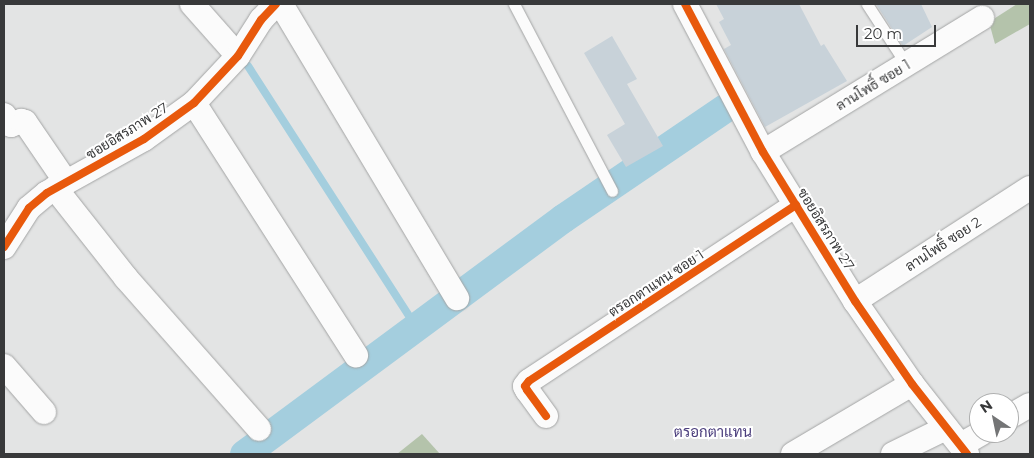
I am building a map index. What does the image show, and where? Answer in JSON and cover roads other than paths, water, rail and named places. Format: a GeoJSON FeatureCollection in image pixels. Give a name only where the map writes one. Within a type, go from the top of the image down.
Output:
{"type":"FeatureCollection","features":[{"type":"Feature","properties":{"kind":"street"},"geometry":{"type":"LineString","coordinates":[[192,4],[238,56]]}},
{"type":"Feature","properties":{"kind":"street","name":"ซอยอิสรภาพ 27"},"geometry":{"type":"LineString","coordinates":[[4,247],[29,208],[60,185],[144,139],[194,103],[238,56],[261,20],[276,4]]}},
{"type":"Feature","properties":{"kind":"street"},"geometry":{"type":"LineString","coordinates":[[281,4],[457,298]]}},
{"type":"Feature","properties":{"kind":"street","name":"ซอยอิสรภาพ 27"},"geometry":{"type":"LineString","coordinates":[[685,4],[763,152],[855,301],[912,384],[958,442]]}},
{"type":"Feature","properties":{"kind":"street","name":"ลานโพธิ์ ซอย 1"},"geometry":{"type":"LineString","coordinates":[[763,152],[982,18]]}},
{"type":"Feature","properties":{"kind":"street"},"geometry":{"type":"LineString","coordinates":[[194,103],[356,355]]}},
{"type":"Feature","properties":{"kind":"street"},"geometry":{"type":"LineString","coordinates":[[4,115],[12,125],[22,121],[25,122],[60,185],[126,278],[259,429]]}},
{"type":"Feature","properties":{"kind":"street","name":"ลานโพธิ์ ซอย 2"},"geometry":{"type":"LineString","coordinates":[[855,301],[1030,188]]}},
{"type":"Feature","properties":{"kind":"street","name":"ตรอกตาแทน ซอย 1"},"geometry":{"type":"LineString","coordinates":[[546,416],[525,386],[530,381],[796,205]]}},
{"type":"Feature","properties":{"kind":"street"},"geometry":{"type":"LineString","coordinates":[[4,366],[44,412]]}},
{"type":"Feature","properties":{"kind":"street"},"geometry":{"type":"LineString","coordinates":[[793,454],[912,384]]}},
{"type":"Feature","properties":{"kind":"street"},"geometry":{"type":"LineString","coordinates":[[1019,411],[1030,405]]}},
{"type":"Feature","properties":{"kind":"street"},"geometry":{"type":"LineString","coordinates":[[893,454],[958,442]]}},
{"type":"Feature","properties":{"kind":"lane"},"geometry":{"type":"LineString","coordinates":[[514,4],[612,191]]}},
{"type":"Feature","properties":{"kind":"lane"},"geometry":{"type":"LineString","coordinates":[[867,4],[906,64]]}},
{"type":"Feature","properties":{"kind":"waterway"},"geometry":{"type":"LineString","coordinates":[[248,66],[416,327]]}},
{"type":"Feature","properties":{"kind":"waterway"},"geometry":{"type":"LineString","coordinates":[[244,454],[563,218],[725,108]]}},
{"type":"Feature","properties":{"kind":"district","name":"ตรอกตาแทน"},"geometry":{"type":"Point","coordinates":[713,432]}}]}
